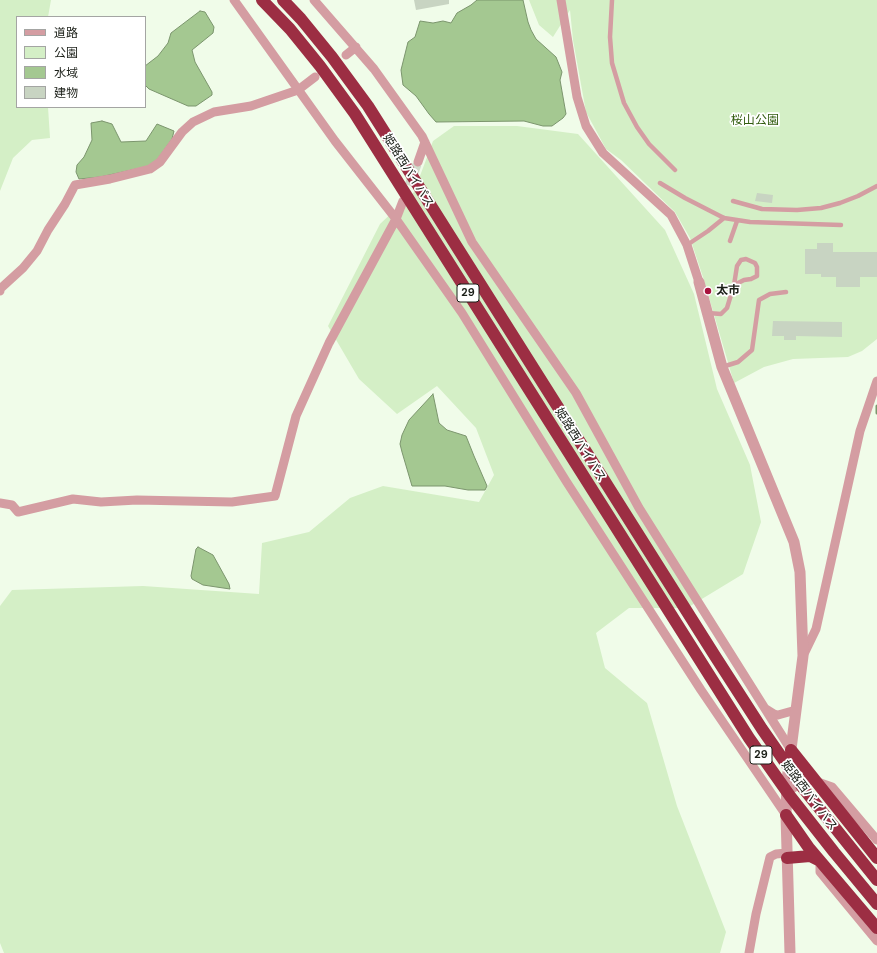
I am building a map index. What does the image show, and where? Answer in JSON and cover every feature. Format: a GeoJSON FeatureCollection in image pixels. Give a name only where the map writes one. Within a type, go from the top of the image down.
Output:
{"type":"FeatureCollection","features":[{"type":"Feature","properties":{"kind":"highway","name":"姫路西バイパス"},"geometry":{"type":"LineString","coordinates":[[262,0],[290,29],[320,66],[355,114],[749,738],[790,796],[877,904]]}},
{"type":"Feature","properties":{"kind":"highway","name":"姫路西バイパス"},"geometry":{"type":"LineString","coordinates":[[283,0],[301,19],[332,57],[368,106],[672,589],[762,729],[803,788],[877,880]]}},
{"type":"Feature","properties":{"kind":"highway"},"geometry":{"type":"LineString","coordinates":[[791,750],[877,858]]}},
{"type":"Feature","properties":{"kind":"highway"},"geometry":{"type":"LineString","coordinates":[[786,815],[820,861],[877,928]]}},
{"type":"Feature","properties":{"kind":"highway"},"geometry":{"type":"LineString","coordinates":[[787,856],[810,856],[820,861]]}},
{"type":"Feature","properties":{"kind":"street"},"geometry":{"type":"LineString","coordinates":[[234,0],[335,142],[396,219],[462,314],[570,488],[701,690],[786,815]]}},
{"type":"Feature","properties":{"kind":"street"},"geometry":{"type":"LineString","coordinates":[[314,0],[374,69],[425,142],[472,242],[576,392],[639,508],[791,750]]}},
{"type":"Feature","properties":{"kind":"street"},"geometry":{"type":"LineString","coordinates":[[561,0],[577,97],[586,126],[603,153],[671,215],[687,245],[708,313],[722,367],[794,542],[800,572],[803,656],[787,792],[786,815],[790,953]]}},
{"type":"Feature","properties":{"kind":"street"},"geometry":{"type":"LineString","coordinates":[[346,55],[356,47]]}},
{"type":"Feature","properties":{"kind":"street"},"geometry":{"type":"LineString","coordinates":[[0,292],[0,289],[23,268],[37,251],[75,185],[110,179],[150,169],[160,162],[182,132],[193,122],[214,112],[251,106],[298,90],[315,77]]}},
{"type":"Feature","properties":{"kind":"street"},"geometry":{"type":"LineString","coordinates":[[418,162],[425,142]]}},
{"type":"Feature","properties":{"kind":"street"},"geometry":{"type":"LineString","coordinates":[[0,503],[12,505],[18,512],[73,499],[101,502],[137,500],[232,502],[274,496],[296,416],[330,343],[396,219],[403,201]]}},
{"type":"Feature","properties":{"kind":"street"},"geometry":{"type":"LineString","coordinates":[[803,656],[816,630],[860,431],[877,382]]}},
{"type":"Feature","properties":{"kind":"street"},"geometry":{"type":"LineString","coordinates":[[765,708],[778,715],[796,710]]}},
{"type":"Feature","properties":{"kind":"street"},"geometry":{"type":"LineString","coordinates":[[761,778],[775,778],[788,774]]}},
{"type":"Feature","properties":{"kind":"street"},"geometry":{"type":"LineString","coordinates":[[787,792],[806,780],[825,783],[836,791],[877,840]]}},
{"type":"Feature","properties":{"kind":"street"},"geometry":{"type":"LineString","coordinates":[[749,953],[756,914],[770,857],[776,854],[787,856]]}},
{"type":"Feature","properties":{"kind":"street"},"geometry":{"type":"LineString","coordinates":[[820,861],[820,872],[877,941]]}},
{"type":"Feature","properties":{"kind":"lane"},"geometry":{"type":"LineString","coordinates":[[612,0],[610,16],[612,63],[624,102],[637,127],[649,144],[675,170]]}},
{"type":"Feature","properties":{"kind":"lane"},"geometry":{"type":"LineString","coordinates":[[660,183],[724,218],[737,221],[841,225]]}},
{"type":"Feature","properties":{"kind":"lane"},"geometry":{"type":"LineString","coordinates":[[733,201],[762,209],[797,210],[821,208],[858,196],[877,186]]}},
{"type":"Feature","properties":{"kind":"lane"},"geometry":{"type":"LineString","coordinates":[[687,245],[724,218]]}},
{"type":"Feature","properties":{"kind":"lane"},"geometry":{"type":"LineString","coordinates":[[730,242],[737,221]]}},
{"type":"Feature","properties":{"kind":"lane"},"geometry":{"type":"LineString","coordinates":[[708,313],[721,314],[727,308],[734,285],[737,266],[741,260],[755,263],[757,267],[757,276],[734,285]]}},
{"type":"Feature","properties":{"kind":"lane"},"geometry":{"type":"LineString","coordinates":[[722,367],[738,362],[752,350],[759,300],[770,294],[786,292]]}},
{"type":"Feature","properties":{"kind":"green space"},"geometry":{"type":"Polygon","coordinates":[[[0,0],[51,0],[48,16],[16,16],[16,108],[48,108],[50,138],[32,140],[13,158],[0,191],[0,0]]]}},
{"type":"Feature","properties":{"kind":"green space","name":"桜山公園"},"geometry":{"type":"Polygon","coordinates":[[[529,0],[877,0],[877,339],[862,351],[848,357],[793,359],[764,367],[734,383],[690,238],[675,212],[621,160],[606,149],[586,112],[573,40],[570,10],[553,37],[539,25],[529,0]]]}},
{"type":"Feature","properties":{"kind":"green space"},"geometry":{"type":"Polygon","coordinates":[[[454,126],[517,126],[578,134],[665,230],[694,294],[717,389],[750,465],[761,522],[743,574],[687,608],[629,608],[596,633],[605,668],[647,703],[677,806],[726,932],[720,953],[4,953],[0,943],[0,606],[12,590],[143,586],[259,594],[262,543],[309,532],[350,498],[383,486],[479,502],[494,475],[476,428],[437,386],[397,414],[359,379],[328,326],[380,224],[414,192],[433,141],[454,126]]]}},
{"type":"Feature","properties":{"kind":"water"},"geometry":{"type":"Polygon","coordinates":[[[477,0],[523,0],[531,30],[536,39],[556,57],[562,72],[560,80],[566,114],[552,126],[543,126],[524,121],[436,122],[416,96],[403,85],[401,70],[408,42],[415,37],[420,21],[433,23],[443,21],[451,23],[457,13],[477,0]]]}},
{"type":"Feature","properties":{"kind":"water"},"geometry":{"type":"Polygon","coordinates":[[[200,11],[205,12],[214,27],[213,33],[192,50],[195,62],[212,92],[212,95],[196,106],[188,106],[149,89],[146,86],[146,65],[158,56],[168,43],[171,33],[200,11]]]}},
{"type":"Feature","properties":{"kind":"water"},"geometry":{"type":"Polygon","coordinates":[[[102,121],[112,124],[121,142],[146,141],[157,124],[174,131],[172,139],[157,160],[150,166],[100,177],[79,179],[76,172],[77,165],[84,157],[92,140],[91,123],[102,121]]]}},
{"type":"Feature","properties":{"kind":"water"},"geometry":{"type":"Polygon","coordinates":[[[433,394],[439,423],[447,430],[466,436],[487,486],[485,490],[468,490],[445,486],[412,486],[400,444],[402,435],[409,420],[433,394]]]}},
{"type":"Feature","properties":{"kind":"water"},"geometry":{"type":"Polygon","coordinates":[[[198,547],[213,555],[229,584],[230,589],[203,585],[192,579],[191,576],[196,549],[198,547]]]}},
{"type":"Feature","properties":{"kind":"building"},"geometry":{"type":"Polygon","coordinates":[[[414,0],[449,0],[449,4],[416,10],[414,0]]]}},
{"type":"Feature","properties":{"kind":"building"},"geometry":{"type":"Polygon","coordinates":[[[757,193],[773,195],[772,203],[755,201],[757,193]]]}},
{"type":"Feature","properties":{"kind":"building"},"geometry":{"type":"Polygon","coordinates":[[[817,243],[833,243],[833,252],[877,252],[877,277],[860,277],[860,287],[836,287],[836,277],[821,277],[821,274],[805,274],[805,249],[817,249],[817,243]]]}},
{"type":"Feature","properties":{"kind":"building"},"geometry":{"type":"Polygon","coordinates":[[[773,321],[842,322],[842,337],[796,336],[796,340],[784,340],[784,336],[772,336],[773,321]]]}},
{"type":"Feature","properties":{"kind":"waterway"},"geometry":{"type":"LineString","coordinates":[[877,406],[877,413]]}},
{"type":"Feature","properties":{"kind":"tunnel"},"geometry":{"type":"LineString","coordinates":[[404,198],[418,162]]}},
{"type":"Feature","properties":{"kind":"place","name":"太市"},"geometry":{"type":"Point","coordinates":[708,291]}}]}
